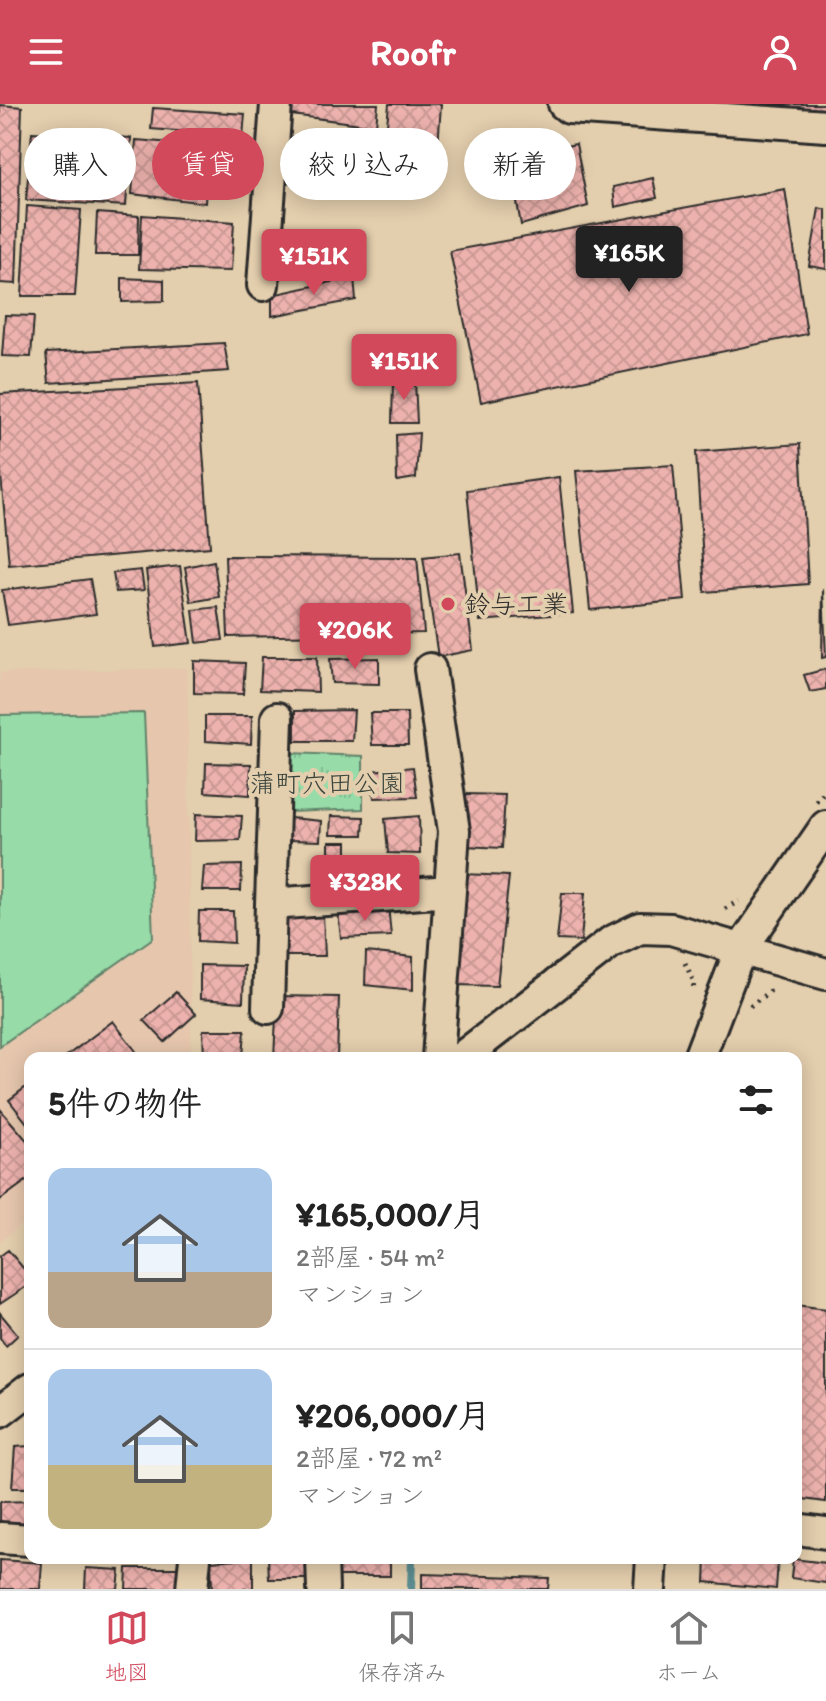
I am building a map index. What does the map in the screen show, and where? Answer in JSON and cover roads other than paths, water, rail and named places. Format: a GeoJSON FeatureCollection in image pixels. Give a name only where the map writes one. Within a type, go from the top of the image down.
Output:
{"type":"FeatureCollection","features":[{"type":"Feature","properties":{"kind":"street"},"geometry":{"type":"LineString","coordinates":[[263,285],[276,104]]}},
{"type":"Feature","properties":{"kind":"street"},"geometry":{"type":"LineString","coordinates":[[564,104],[569,108],[826,126]]}},
{"type":"Feature","properties":{"kind":"street"},"geometry":{"type":"LineString","coordinates":[[430,669],[454,831],[438,1052]]}},
{"type":"Feature","properties":{"kind":"street"},"geometry":{"type":"LineString","coordinates":[[268,1008],[277,718]]}},
{"type":"Feature","properties":{"kind":"street"},"geometry":{"type":"LineString","coordinates":[[701,1052],[740,951],[826,826]]}},
{"type":"Feature","properties":{"kind":"street"},"geometry":{"type":"LineString","coordinates":[[271,904],[450,891]]}},
{"type":"Feature","properties":{"kind":"street"},"geometry":{"type":"LineString","coordinates":[[469,1052],[629,931],[662,927],[826,974]]}},
{"type":"Feature","properties":{"kind":"street"},"geometry":{"type":"LineString","coordinates":[[0,1412],[24,1394]]}},
{"type":"Feature","properties":{"kind":"street"},"geometry":{"type":"LineString","coordinates":[[802,1530],[826,1533]]}},
{"type":"Feature","properties":{"kind":"street"},"geometry":{"type":"LineString","coordinates":[[0,1538],[24,1540]]}},
{"type":"Feature","properties":{"kind":"street"},"geometry":{"type":"LineString","coordinates":[[192,1589],[194,1564]]}},
{"type":"Feature","properties":{"kind":"street"},"geometry":{"type":"LineString","coordinates":[[322,1564],[323,1589]]}},
{"type":"Feature","properties":{"kind":"street"},"geometry":{"type":"LineString","coordinates":[[650,1589],[652,1564]]}},
{"type":"Feature","properties":{"kind":"waterway"},"geometry":{"type":"LineString","coordinates":[[411,1589],[412,1564]]}},
{"type":"Feature","properties":{"kind":"place","name":"鈴与工業"},"geometry":{"type":"Point","coordinates":[448,604]}},
{"type":"Feature","properties":{"kind":"park label","name":"蒲町穴田公園"},"geometry":{"type":"Point","coordinates":[327,783]}}]}
